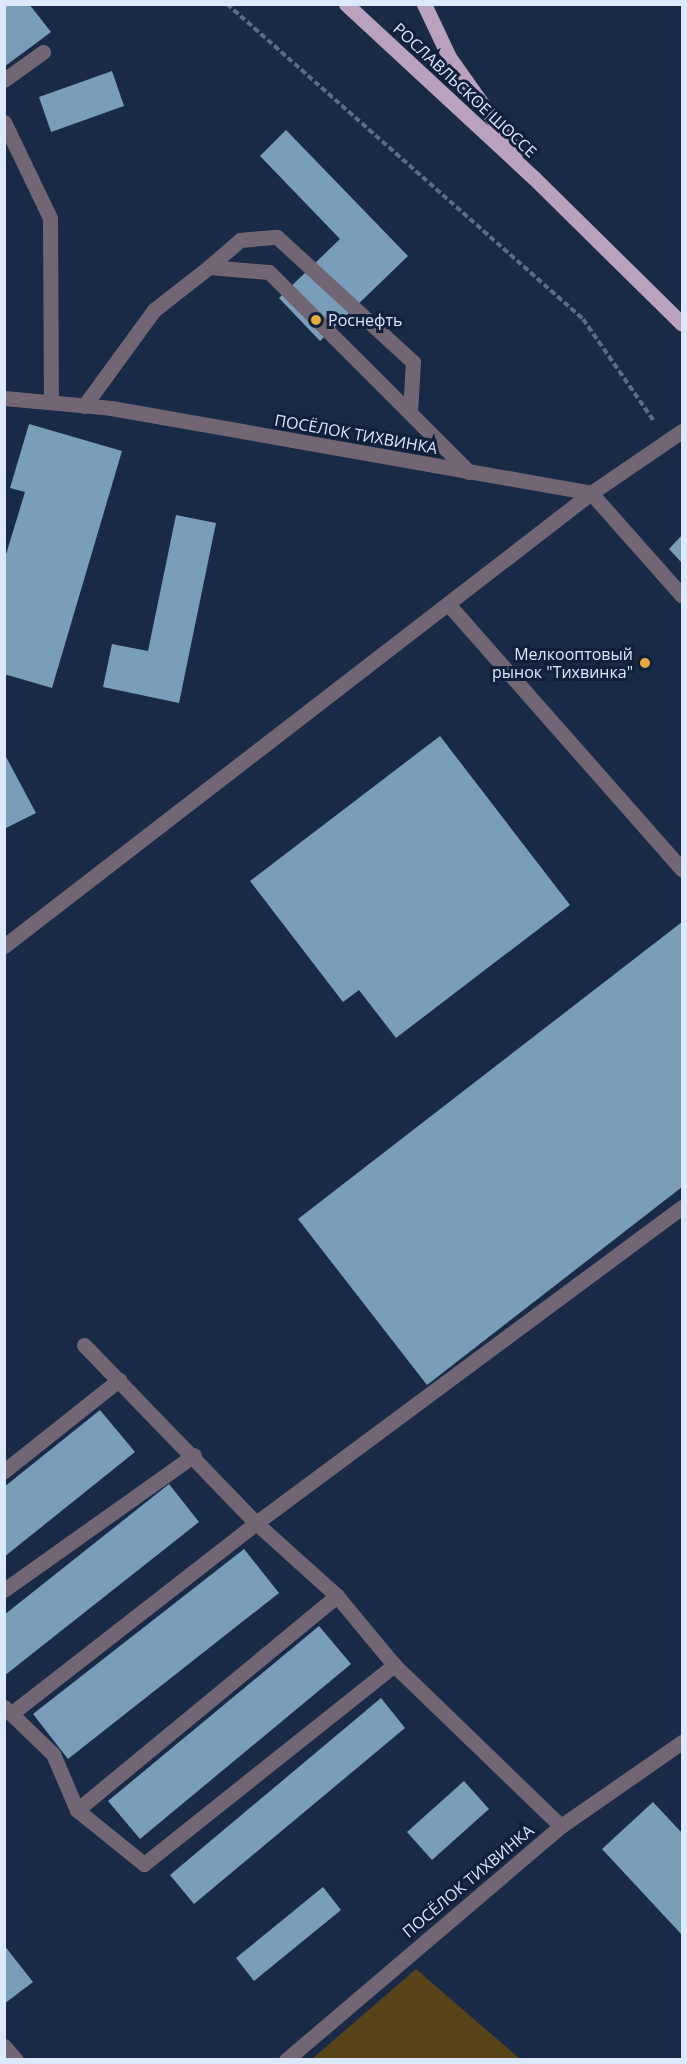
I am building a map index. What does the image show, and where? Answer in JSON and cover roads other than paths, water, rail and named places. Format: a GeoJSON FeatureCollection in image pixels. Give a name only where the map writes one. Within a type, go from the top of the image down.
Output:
{"type":"FeatureCollection","features":[{"type":"Feature","properties":{"kind":"main road","name":"РОСЛАВЛЬСКОЕ ШОССЕ"},"geometry":{"type":"LineString","coordinates":[[346,4],[533,177],[682,324]]}},
{"type":"Feature","properties":{"kind":"main road","name":"РОСЛАВЛЬСКОЕ ШОССЕ"},"geometry":{"type":"LineString","coordinates":[[424,4],[449,57],[533,177]]}},
{"type":"Feature","properties":{"kind":"street"},"geometry":{"type":"LineString","coordinates":[[4,80],[43,52]]}},
{"type":"Feature","properties":{"kind":"street"},"geometry":{"type":"LineString","coordinates":[[4,122],[50,218],[51,402]]}},
{"type":"Feature","properties":{"kind":"street"},"geometry":{"type":"LineString","coordinates":[[84,406],[154,310],[210,267],[240,240],[277,237],[413,362],[410,413]]}},
{"type":"Feature","properties":{"kind":"street"},"geometry":{"type":"LineString","coordinates":[[210,267],[268,272],[469,472]]}},
{"type":"Feature","properties":{"kind":"street","name":"ПОСЁЛОК ТИХВИНКА"},"geometry":{"type":"LineString","coordinates":[[4,398],[84,406],[591,494]]}},
{"type":"Feature","properties":{"kind":"street"},"geometry":{"type":"LineString","coordinates":[[4,946],[591,494],[682,431]]}},
{"type":"Feature","properties":{"kind":"street"},"geometry":{"type":"LineString","coordinates":[[591,494],[682,596]]}},
{"type":"Feature","properties":{"kind":"street"},"geometry":{"type":"LineString","coordinates":[[448,604],[682,868]]}},
{"type":"Feature","properties":{"kind":"street"},"geometry":{"type":"LineString","coordinates":[[394,1665],[144,1864],[77,1810],[53,1754],[8,1710],[682,1207]]}},
{"type":"Feature","properties":{"kind":"street"},"geometry":{"type":"LineString","coordinates":[[84,1346],[195,1455],[256,1523],[337,1596],[394,1665],[561,1826]]}},
{"type":"Feature","properties":{"kind":"street"},"geometry":{"type":"LineString","coordinates":[[4,1471],[119,1380]]}},
{"type":"Feature","properties":{"kind":"street"},"geometry":{"type":"LineString","coordinates":[[4,1590],[195,1455]]}},
{"type":"Feature","properties":{"kind":"street"},"geometry":{"type":"LineString","coordinates":[[77,1810],[337,1596]]}},
{"type":"Feature","properties":{"kind":"street","name":"ПОСЁЛОК ТИХВИНКА"},"geometry":{"type":"LineString","coordinates":[[286,2060],[561,1826],[682,1742]]}},
{"type":"Feature","properties":{"kind":"street"},"geometry":{"type":"LineString","coordinates":[[4,2046],[16,2060]]}},
{"type":"Feature","properties":{"kind":"place","name":"Роснефть"},"geometry":{"type":"Point","coordinates":[316,320]}},
{"type":"Feature","properties":{"kind":"place","name":"Мелкооптовый рынок \"Тихвинка\""},"geometry":{"type":"Point","coordinates":[645,663]}}]}
